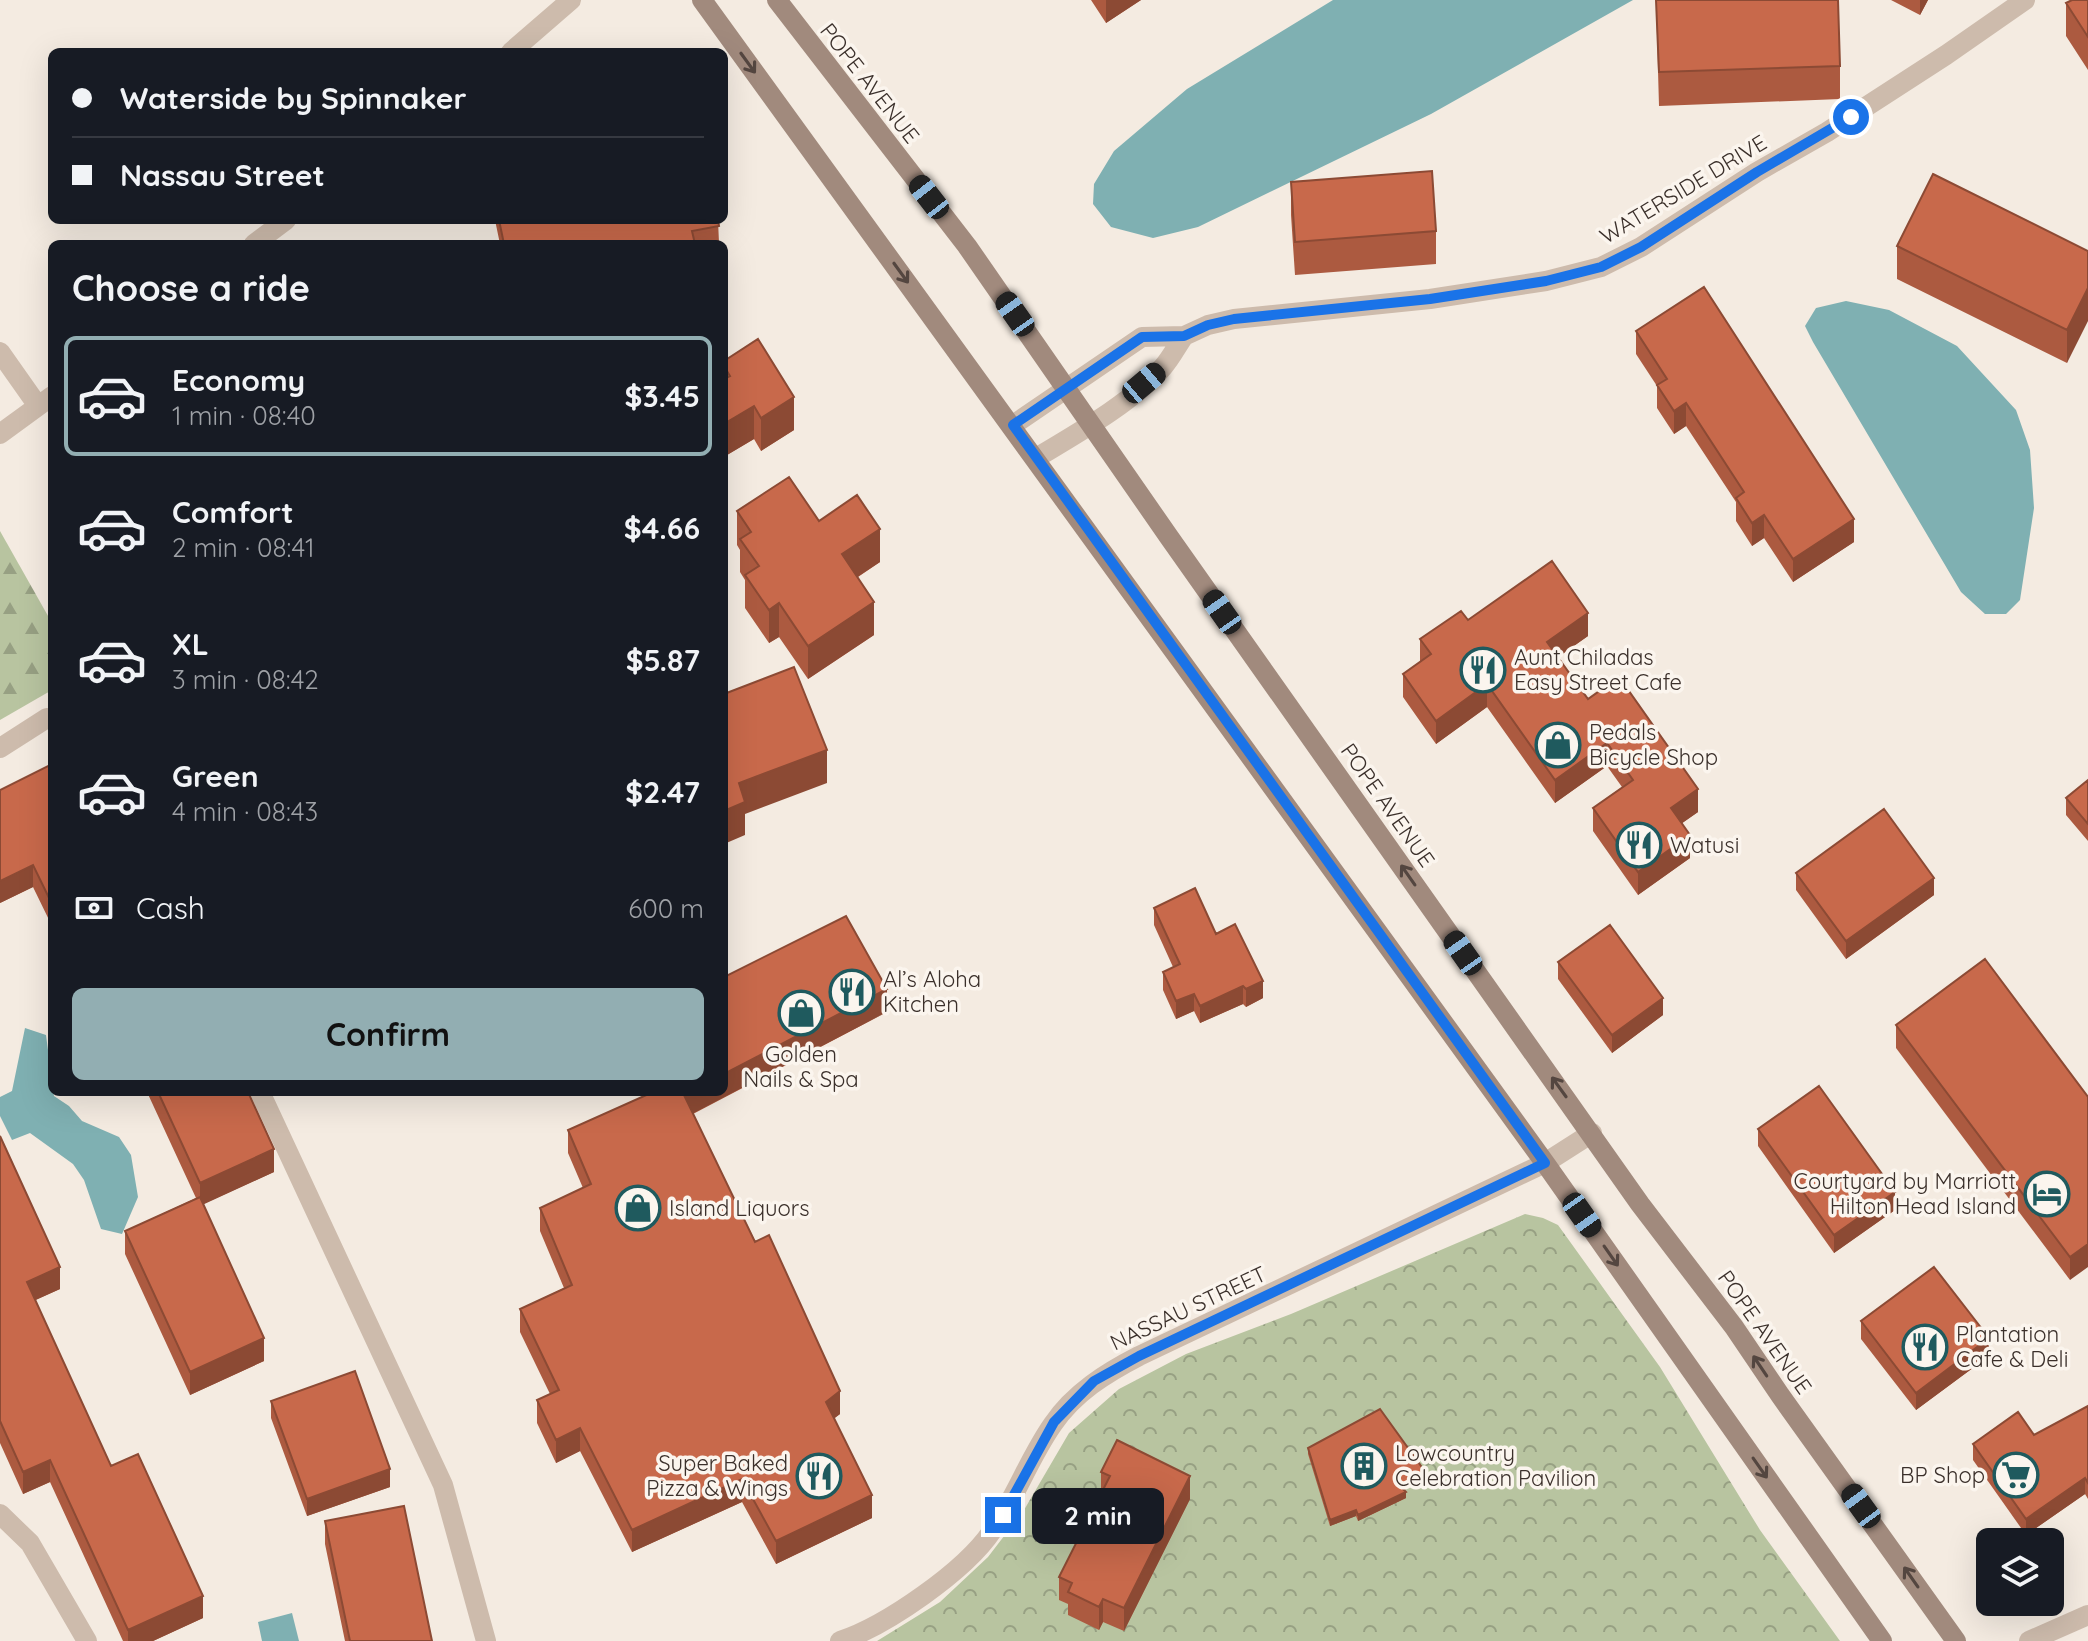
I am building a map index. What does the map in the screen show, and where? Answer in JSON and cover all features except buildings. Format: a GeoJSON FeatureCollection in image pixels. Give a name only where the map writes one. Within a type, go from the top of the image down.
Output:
{"type":"FeatureCollection","features":[{"type":"Feature","properties":{"kind":"main road"},"geometry":{"type":"LineString","coordinates":[[702,0],[1545,1163],[1882,1641]]}},
{"type":"Feature","properties":{"kind":"main road","name":"POPE AVENUE"},"geometry":{"type":"LineString","coordinates":[[777,0],[967,246],[1640,1204],[1734,1327],[1956,1641]]}},
{"type":"Feature","properties":{"kind":"street"},"geometry":{"type":"LineString","coordinates":[[516,48],[571,0]]}},
{"type":"Feature","properties":{"kind":"street","name":"WATERSIDE DRIVE"},"geometry":{"type":"LineString","coordinates":[[1013,425],[1142,337],[1184,336],[1208,325],[1234,319],[1430,299],[1546,281],[1601,267],[1641,247],[1757,172],[1827,132],[2025,0]]}},
{"type":"Feature","properties":{"kind":"street"},"geometry":{"type":"LineString","coordinates":[[259,240],[281,224]]}},
{"type":"Feature","properties":{"kind":"street"},"geometry":{"type":"LineString","coordinates":[[1036,458],[1092,424],[1163,367],[1184,336]]}},
{"type":"Feature","properties":{"kind":"street"},"geometry":{"type":"LineString","coordinates":[[0,352],[45,401],[0,434]]}},
{"type":"Feature","properties":{"kind":"street"},"geometry":{"type":"LineString","coordinates":[[0,748],[48,718]]}},
{"type":"Feature","properties":{"kind":"street"},"geometry":{"type":"LineString","coordinates":[[262,1096],[443,1485],[486,1641]]}},
{"type":"Feature","properties":{"kind":"street","name":"NASSAU STREET"},"geometry":{"type":"LineString","coordinates":[[840,1641],[855,1636],[920,1596],[972,1555],[991,1534],[1015,1496],[1054,1422],[1094,1381],[1139,1356],[1545,1163],[1592,1133]]}},
{"type":"Feature","properties":{"kind":"street"},"geometry":{"type":"LineString","coordinates":[[0,1514],[30,1543],[87,1641]]}},
{"type":"Feature","properties":{"kind":"street"},"geometry":{"type":"LineString","coordinates":[[2029,1641],[2088,1615]]}},
{"type":"Feature","properties":{"kind":"green space"},"geometry":{"type":"Polygon","coordinates":[[[0,531],[48,616],[48,692],[0,720],[0,531]]]}},
{"type":"Feature","properties":{"kind":"green space"},"geometry":{"type":"Polygon","coordinates":[[[1525,1214],[1558,1225],[1660,1367],[1760,1530],[1840,1641],[877,1641],[940,1602],[988,1557],[1024,1510],[1069,1433],[1119,1389],[1186,1354],[1291,1314],[1525,1214]]]}},
{"type":"Feature","properties":{"kind":"water"},"geometry":{"type":"Polygon","coordinates":[[[1333,0],[1633,0],[1431,114],[1198,227],[1153,238],[1111,227],[1093,204],[1094,184],[1114,151],[1187,89],[1333,0]]]}},
{"type":"Feature","properties":{"kind":"water"},"geometry":{"type":"Polygon","coordinates":[[[1846,301],[1889,310],[1957,346],[2016,410],[2030,450],[2034,508],[2020,600],[2006,614],[1985,614],[1961,592],[1813,342],[1805,326],[1816,308],[1846,301]]]}},
{"type":"Feature","properties":{"kind":"water"},"geometry":{"type":"Polygon","coordinates":[[[25,1028],[46,1035],[48,1096],[54,1096],[69,1106],[82,1121],[119,1137],[131,1155],[138,1197],[122,1234],[101,1229],[84,1180],[73,1164],[30,1133],[12,1140],[0,1116],[0,1097],[12,1091],[25,1028]]]}},
{"type":"Feature","properties":{"kind":"water"},"geometry":{"type":"Polygon","coordinates":[[[292,1613],[299,1641],[262,1641],[258,1622],[292,1613]]]}},
{"type":"Feature","properties":{"kind":"place","name":"Aunt Chiladas Easy Street Cafe"},"geometry":{"type":"Point","coordinates":[1483,670]}},
{"type":"Feature","properties":{"kind":"place","name":"Pedals Bicycle Shop"},"geometry":{"type":"Point","coordinates":[1558,745]}},
{"type":"Feature","properties":{"kind":"place","name":"Watusi"},"geometry":{"type":"Point","coordinates":[1639,845]}},
{"type":"Feature","properties":{"kind":"place","name":"Al’s Aloha Kitchen"},"geometry":{"type":"Point","coordinates":[852,992]}},
{"type":"Feature","properties":{"kind":"place","name":"Golden Nails & Spa"},"geometry":{"type":"Point","coordinates":[801,1013]}},
{"type":"Feature","properties":{"kind":"place","name":"Courtyard by Marriott Hilton Head Island"},"geometry":{"type":"Point","coordinates":[2047,1194]}},
{"type":"Feature","properties":{"kind":"place","name":"Island Liquors"},"geometry":{"type":"Point","coordinates":[638,1208]}},
{"type":"Feature","properties":{"kind":"place","name":"Plantation Cafe & Deli"},"geometry":{"type":"Point","coordinates":[1925,1347]}},
{"type":"Feature","properties":{"kind":"place","name":"Lowcountry Celebration Pavilion"},"geometry":{"type":"Point","coordinates":[1364,1466]}},
{"type":"Feature","properties":{"kind":"place","name":"BP Shop"},"geometry":{"type":"Point","coordinates":[2016,1475]}},
{"type":"Feature","properties":{"kind":"place","name":"Super Baked Pizza & Wings"},"geometry":{"type":"Point","coordinates":[819,1476]}},
{"type":"Feature","properties":{"kind":"route"},"geometry":{"type":"LineString","coordinates":[[1003,1515],[1054,1422],[1094,1381],[1139,1356],[1545,1163],[1013,425],[1142,337],[1184,336],[1208,325],[1234,319],[1430,299],[1546,281],[1601,267],[1641,247],[1757,172],[1851,117]]}}]}
